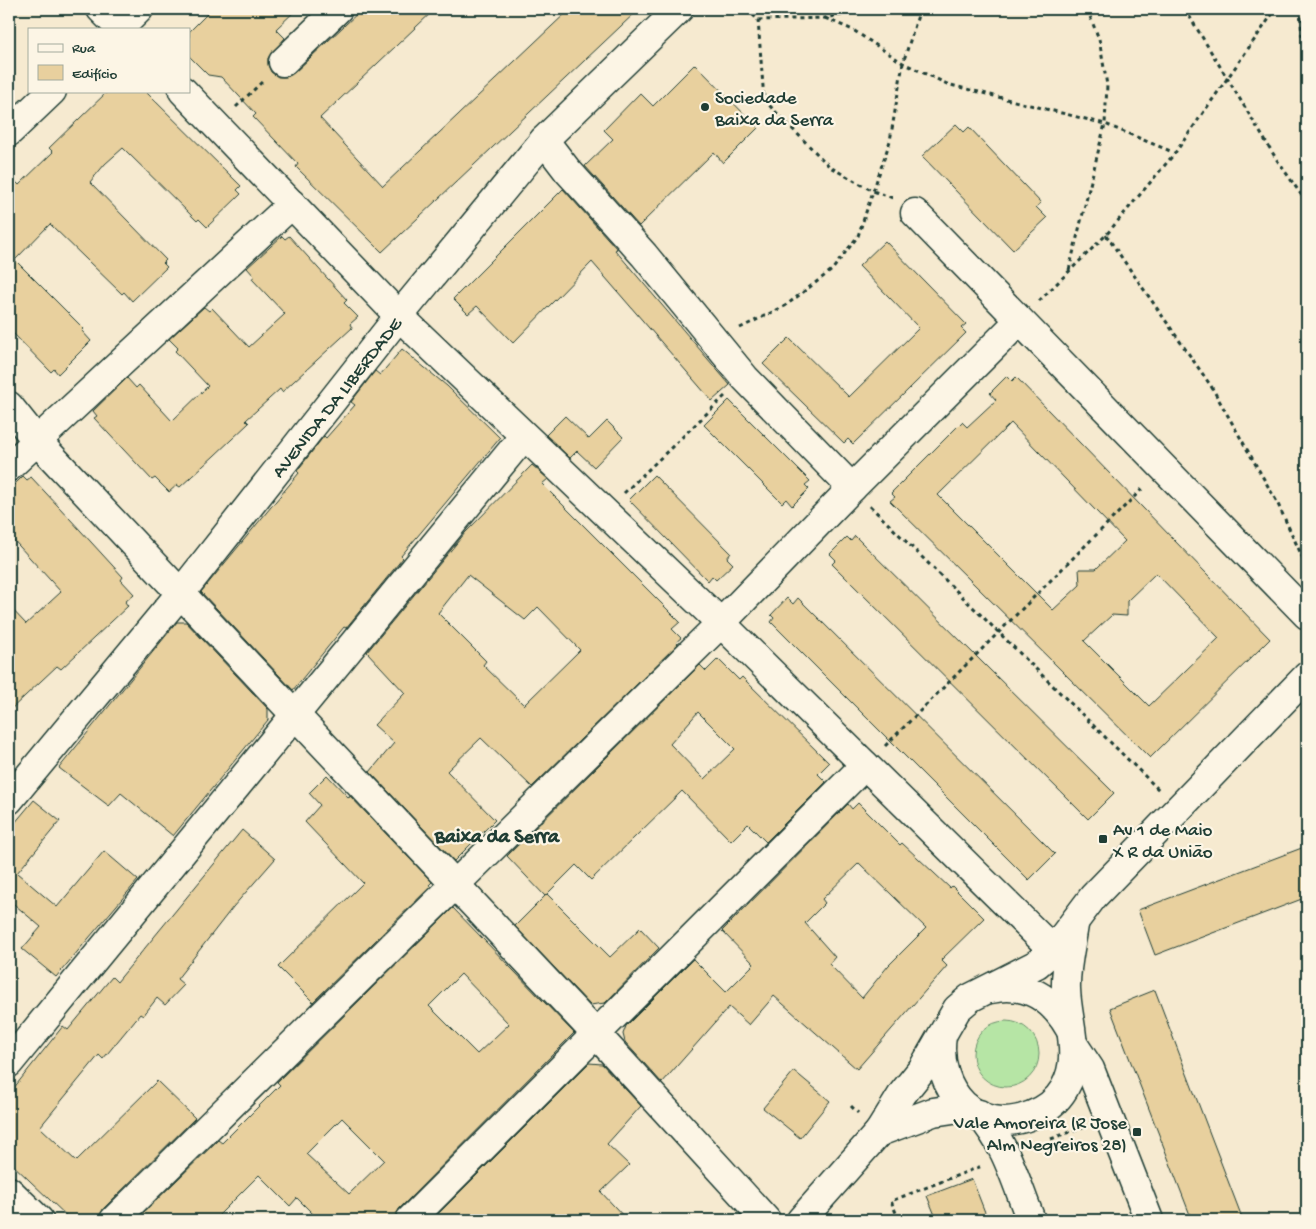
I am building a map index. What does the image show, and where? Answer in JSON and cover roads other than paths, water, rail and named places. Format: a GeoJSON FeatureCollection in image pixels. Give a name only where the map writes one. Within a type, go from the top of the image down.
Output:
{"type":"FeatureCollection","features":[{"type":"Feature","properties":{"kind":"street"},"geometry":{"type":"LineString","coordinates":[[115,24],[139,9]]}},
{"type":"Feature","properties":{"kind":"street"},"geometry":{"type":"LineString","coordinates":[[283,62],[338,9]]}},
{"type":"Feature","properties":{"kind":"street","name":"AVENIDA DA LIBERDADE"},"geometry":{"type":"LineString","coordinates":[[9,800],[180,594],[399,316],[544,140],[679,9]]}},
{"type":"Feature","properties":{"kind":"street"},"geometry":{"type":"LineString","coordinates":[[9,132],[51,92]]}},
{"type":"Feature","properties":{"kind":"street"},"geometry":{"type":"LineString","coordinates":[[184,92],[399,316],[721,623],[1053,950]]}},
{"type":"Feature","properties":{"kind":"street"},"geometry":{"type":"LineString","coordinates":[[544,140],[567,170],[644,255],[745,378],[852,488]]}},
{"type":"Feature","properties":{"kind":"street"},"geometry":{"type":"LineString","coordinates":[[9,466],[292,204]]}},
{"type":"Feature","properties":{"kind":"street"},"geometry":{"type":"LineString","coordinates":[[915,213],[1307,614]]}},
{"type":"Feature","properties":{"kind":"street"},"geometry":{"type":"LineString","coordinates":[[114,1220],[721,623],[852,488],[1019,321]]}},
{"type":"Feature","properties":{"kind":"street"},"geometry":{"type":"LineString","coordinates":[[9,406],[37,441],[295,716],[456,884],[766,1220]]}},
{"type":"Feature","properties":{"kind":"street"},"geometry":{"type":"LineString","coordinates":[[9,1064],[524,436]]}},
{"type":"Feature","properties":{"kind":"street"},"geometry":{"type":"LineString","coordinates":[[801,1220],[879,1132],[903,1093],[923,1068],[948,1022],[958,1009],[970,998],[1037,964],[1053,950],[1093,897],[1307,676]]}},
{"type":"Feature","properties":{"kind":"street"},"geometry":{"type":"LineString","coordinates":[[410,1220],[865,765]]}},
{"type":"Feature","properties":{"kind":"street"},"geometry":{"type":"LineString","coordinates":[[879,1132],[933,1112],[972,1111],[994,1120],[1010,1121],[1026,1118],[1040,1112],[1053,1103],[1064,1091],[1074,1061],[1066,988],[1075,920]]}},
{"type":"Feature","properties":{"kind":"street"},"geometry":{"type":"LineString","coordinates":[[984,991],[1000,987],[1018,988],[1035,993],[1050,1001],[1062,1014],[1072,1037],[1090,1069],[1149,1220]]}},
{"type":"Feature","properties":{"kind":"street"},"geometry":{"type":"LineString","coordinates":[[942,1036],[941,1067],[946,1082],[955,1096],[972,1111],[1003,1146],[1030,1220]]}},
{"type":"Feature","properties":{"kind":"street"},"geometry":{"type":"LineString","coordinates":[[9,1191],[39,1220]]}},
{"type":"Feature","properties":{"kind":"place","name":"Sociedade Baixa da Serra"},"geometry":{"type":"Point","coordinates":[705,107]}},
{"type":"Feature","properties":{"kind":"place","name":"Av 1 de Maio X R da União"},"geometry":{"type":"Point","coordinates":[1103,839]}},
{"type":"Feature","properties":{"kind":"place","name":"Vale Amoreira (R Jose Alm Negreiros 28)"},"geometry":{"type":"Point","coordinates":[1137,1132]}},
{"type":"Feature","properties":{"kind":"district","name":"Baixa da Serra"},"geometry":{"type":"Point","coordinates":[497,835]}}]}
